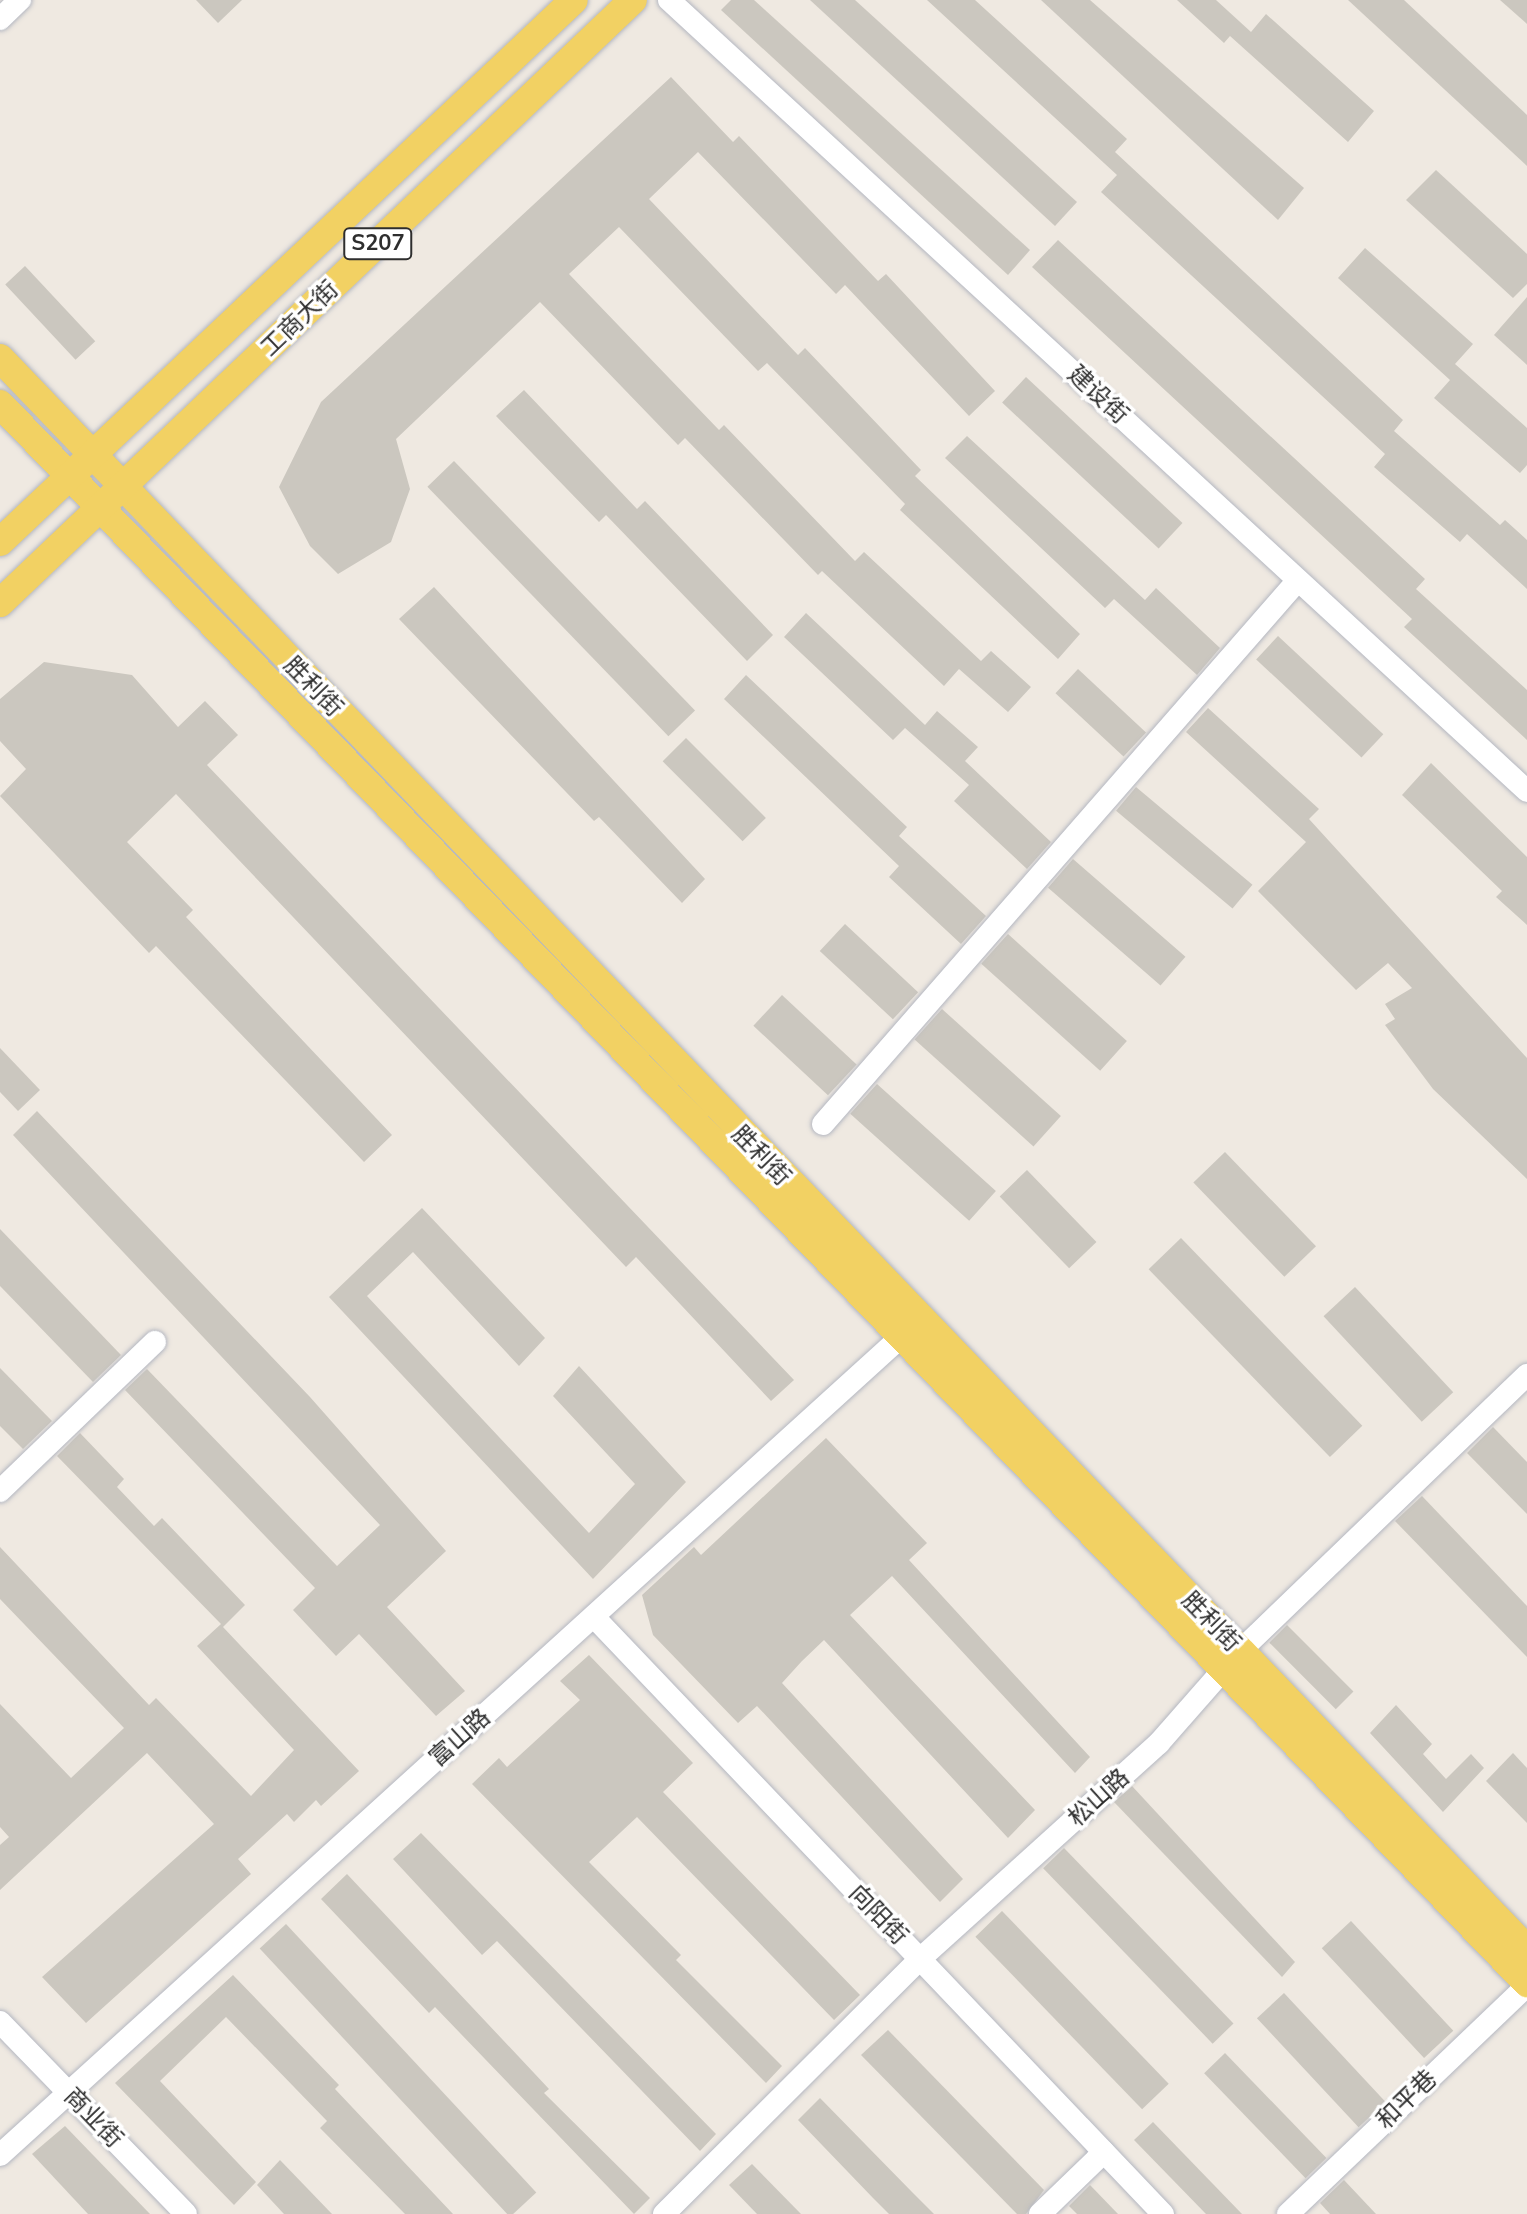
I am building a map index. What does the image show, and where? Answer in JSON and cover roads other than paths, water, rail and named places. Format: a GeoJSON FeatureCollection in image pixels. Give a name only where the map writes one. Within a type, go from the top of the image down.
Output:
{"type":"FeatureCollection","features":[{"type":"Feature","properties":{"kind":"main road","name":"工商大街"},"geometry":{"type":"LineString","coordinates":[[0,542],[574,0]]}},
{"type":"Feature","properties":{"kind":"main road","name":"工商大街"},"geometry":{"type":"LineString","coordinates":[[0,603],[633,0]]}},
{"type":"Feature","properties":{"kind":"main road","name":"胜利街"},"geometry":{"type":"LineString","coordinates":[[0,358],[910,1328]]}},
{"type":"Feature","properties":{"kind":"main road","name":"胜利街"},"geometry":{"type":"LineString","coordinates":[[0,404],[98,509],[910,1328],[1232,1660],[1527,1949]]}},
{"type":"Feature","properties":{"kind":"main road","name":"胜利街"},"geometry":{"type":"LineString","coordinates":[[1232,1660],[1527,1984]]}},
{"type":"Feature","properties":{"kind":"street"},"geometry":{"type":"LineString","coordinates":[[0,19],[20,0]]}},
{"type":"Feature","properties":{"kind":"street","name":"建设街"},"geometry":{"type":"LineString","coordinates":[[669,0],[1527,791]]}},
{"type":"Feature","properties":{"kind":"street"},"geometry":{"type":"LineString","coordinates":[[823,1124],[1298,580]]}},
{"type":"Feature","properties":{"kind":"street","name":"富山路"},"geometry":{"type":"LineString","coordinates":[[0,2155],[910,1328]]}},
{"type":"Feature","properties":{"kind":"street"},"geometry":{"type":"LineString","coordinates":[[0,1491],[155,1342]]}},
{"type":"Feature","properties":{"kind":"street","name":"松山路"},"geometry":{"type":"LineString","coordinates":[[664,2214],[920,1959],[1159,1743],[1232,1660],[1527,1375]]}},
{"type":"Feature","properties":{"kind":"street","name":"向阳街"},"geometry":{"type":"LineString","coordinates":[[594,1617],[1163,2214]]}},
{"type":"Feature","properties":{"kind":"street","name":"和平巷"},"geometry":{"type":"LineString","coordinates":[[1288,2214],[1527,1984]]}},
{"type":"Feature","properties":{"kind":"street","name":"商业街"},"geometry":{"type":"LineString","coordinates":[[0,2022],[186,2214]]}},
{"type":"Feature","properties":{"kind":"street"},"geometry":{"type":"LineString","coordinates":[[1040,2214],[1104,2152]]}}]}
